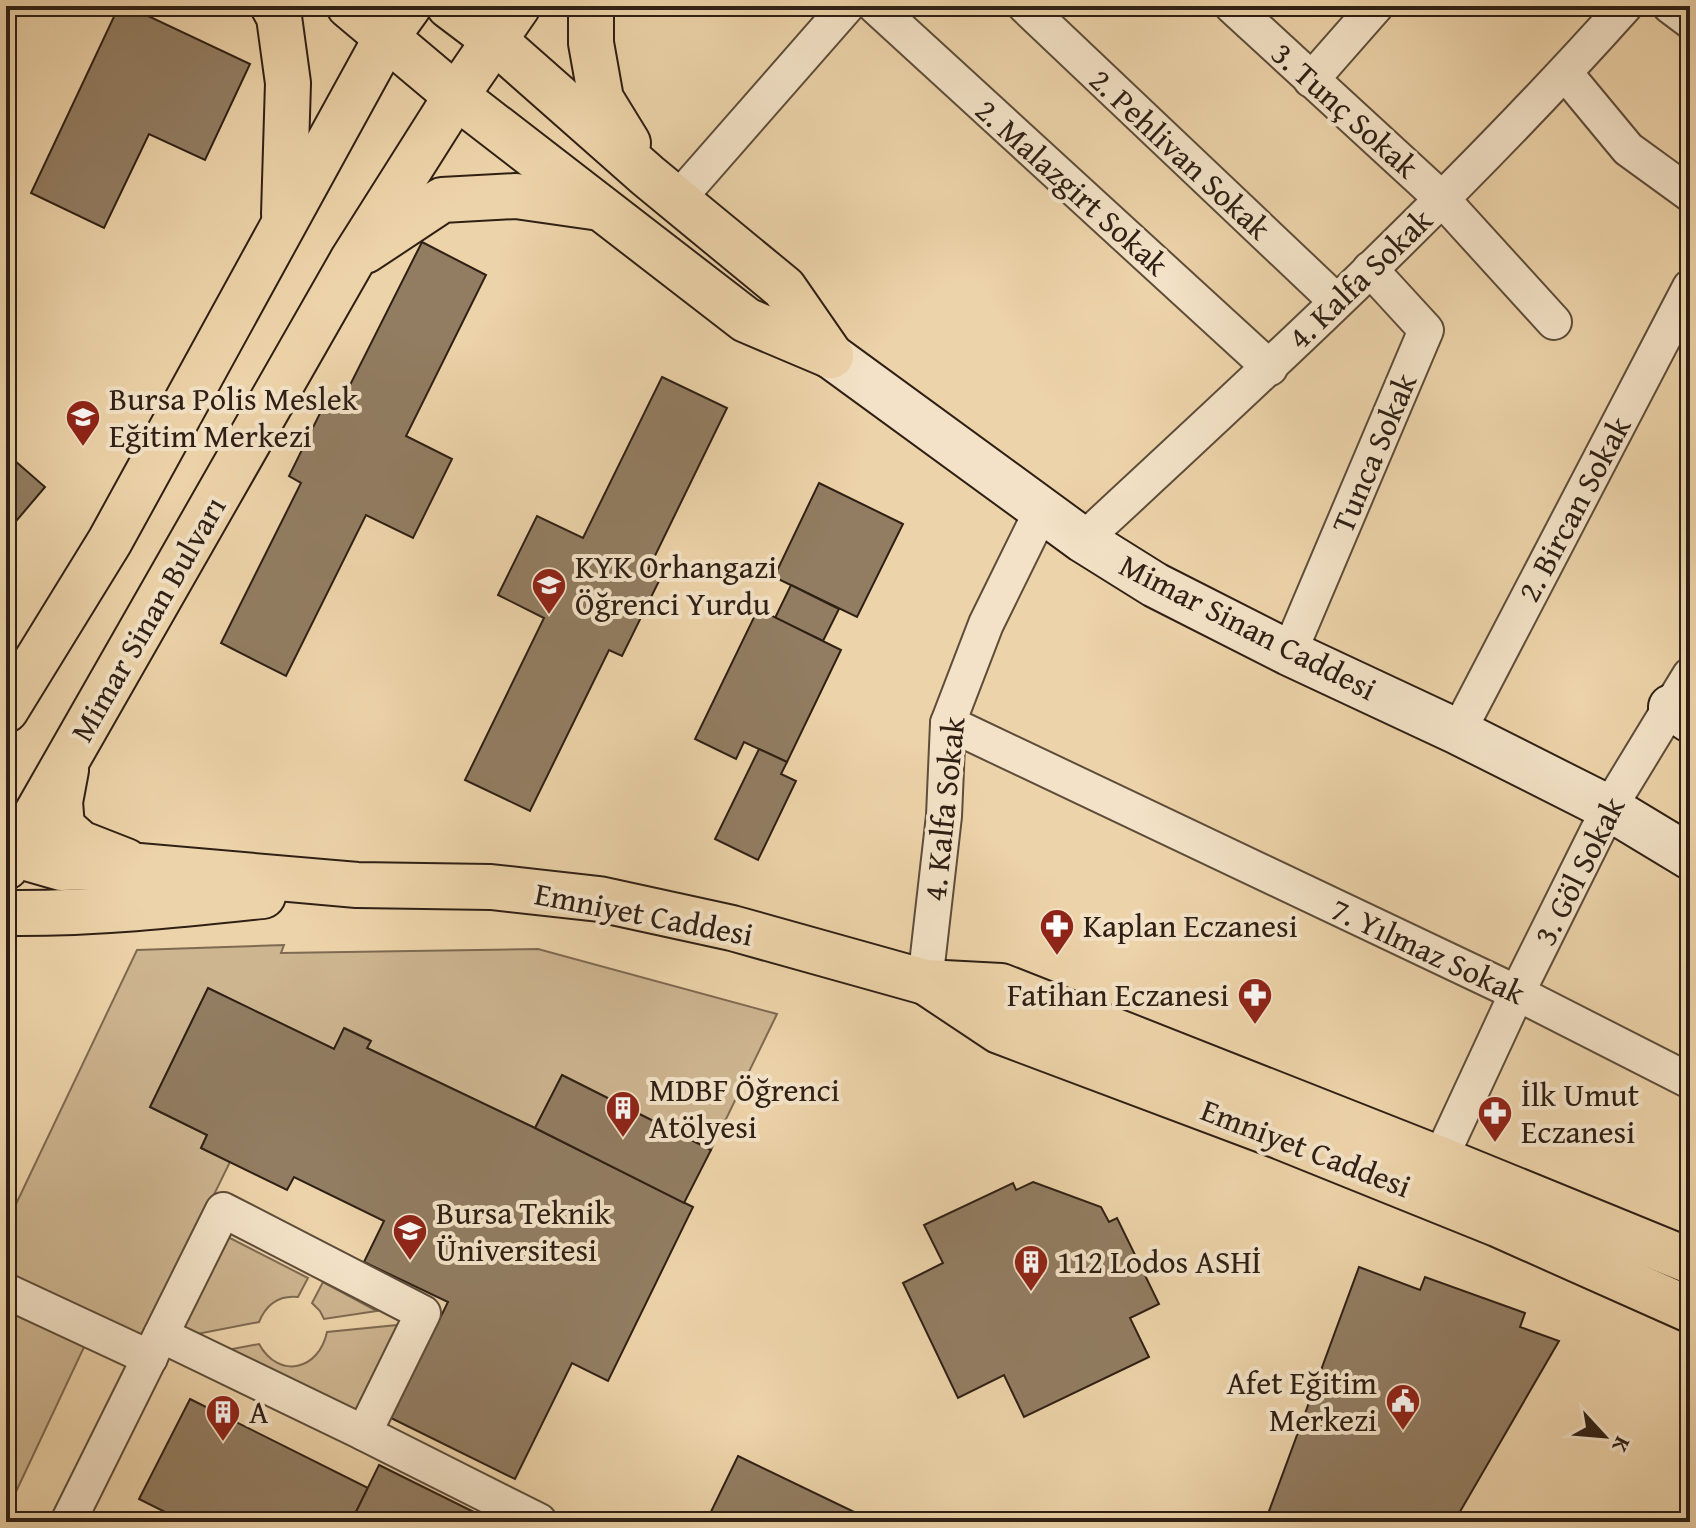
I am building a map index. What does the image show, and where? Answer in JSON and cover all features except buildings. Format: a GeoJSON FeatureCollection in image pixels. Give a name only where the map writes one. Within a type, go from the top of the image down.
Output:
{"type":"FeatureCollection","features":[{"type":"Feature","properties":{"kind":"main road"},"geometry":{"type":"LineString","coordinates":[[273,6],[279,17],[288,83],[283,223]]}},
{"type":"Feature","properties":{"kind":"main road"},"geometry":{"type":"LineString","coordinates":[[349,6],[397,22],[456,96],[746,320],[831,356]]}},
{"type":"Feature","properties":{"kind":"main road"},"geometry":{"type":"LineString","coordinates":[[449,6],[506,23],[662,188],[784,288],[831,356]]}},
{"type":"Feature","properties":{"kind":"main road"},"geometry":{"type":"LineString","coordinates":[[591,6],[591,43],[601,99],[662,188]]}},
{"type":"Feature","properties":{"kind":"main road"},"geometry":{"type":"LineString","coordinates":[[6,710],[110,541],[283,223],[397,22]]}},
{"type":"Feature","properties":{"kind":"main road","name":"Mimar Sinan Bulvarı"},"geometry":{"type":"LineString","coordinates":[[8,858],[68,759],[353,259],[506,23]]}},
{"type":"Feature","properties":{"kind":"main road"},"geometry":{"type":"LineString","coordinates":[[353,259],[442,200],[516,196],[603,209]]}},
{"type":"Feature","properties":{"kind":"main road"},"geometry":{"type":"LineString","coordinates":[[68,759],[60,802],[62,827],[80,843],[139,866]]}},
{"type":"Feature","properties":{"kind":"main road"},"geometry":{"type":"LineString","coordinates":[[8,858],[61,868],[139,866],[357,885]]}},
{"type":"Feature","properties":{"kind":"main road"},"geometry":{"type":"LineString","coordinates":[[6,913],[65,913],[169,906],[357,885]]}},
{"type":"Feature","properties":{"kind":"main road","name":"Emniyet Caddesi"},"geometry":{"type":"LineString","coordinates":[[357,885],[491,887],[599,899],[732,928],[925,982],[1001,986],[1690,1261]]}},
{"type":"Feature","properties":{"kind":"main road","name":"Emniyet Caddesi"},"geometry":{"type":"LineString","coordinates":[[925,982],[999,1031],[1281,1137],[1497,1224],[1690,1310]]}},
{"type":"Feature","properties":{"kind":"street"},"geometry":{"type":"LineString","coordinates":[[662,188],[847,6]]}},
{"type":"Feature","properties":{"kind":"street","name":"2. Malazgirt Sokak"},"geometry":{"type":"LineString","coordinates":[[875,6],[1270,368]]}},
{"type":"Feature","properties":{"kind":"street","name":"3. Tunç Sokak"},"geometry":{"type":"LineString","coordinates":[[1232,6],[1442,199],[1554,322]]}},
{"type":"Feature","properties":{"kind":"street"},"geometry":{"type":"LineString","coordinates":[[1311,80],[1376,6]]}},
{"type":"Feature","properties":{"kind":"street","name":"4. Kalfa Sokak"},"geometry":{"type":"LineString","coordinates":[[1083,540],[1270,368],[1442,199],[1565,73],[1625,6]]}},
{"type":"Feature","properties":{"kind":"street"},"geometry":{"type":"LineString","coordinates":[[1670,6],[1690,21]]}},
{"type":"Feature","properties":{"kind":"street","name":"2. Pehlivan Sokak"},"geometry":{"type":"LineString","coordinates":[[1035,9],[1336,301]]}},
{"type":"Feature","properties":{"kind":"street"},"geometry":{"type":"LineString","coordinates":[[1565,73],[1628,149],[1690,194]]}},
{"type":"Feature","properties":{"kind":"street","name":"Tunca Sokak"},"geometry":{"type":"LineString","coordinates":[[1289,653],[1426,330],[1370,269]]}},
{"type":"Feature","properties":{"kind":"street","name":"2. Bircan Sokak"},"geometry":{"type":"LineString","coordinates":[[1458,732],[1688,294]]}},
{"type":"Feature","properties":{"kind":"street","name":"Mimar Sinan Caddesi"},"geometry":{"type":"LineString","coordinates":[[831,356],[1083,540],[1155,585],[1609,808],[1690,857]]}},
{"type":"Feature","properties":{"kind":"street","name":"4. Kalfa Sokak"},"geometry":{"type":"LineString","coordinates":[[925,982],[944,816],[948,723],[986,624],[1042,510]]}},
{"type":"Feature","properties":{"kind":"street","name":"3. Göl Sokak"},"geometry":{"type":"LineString","coordinates":[[1440,1159],[1517,993],[1609,808],[1684,701]]}},
{"type":"Feature","properties":{"kind":"street","name":"7. Yılmaz Sokak"},"geometry":{"type":"LineString","coordinates":[[948,723],[1517,993],[1690,1081]]}},
{"type":"Feature","properties":{"kind":"street"},"geometry":{"type":"LineString","coordinates":[[68,1522],[223,1210],[423,1313],[364,1433]]}},
{"type":"Feature","properties":{"kind":"street"},"geometry":{"type":"LineString","coordinates":[[6,1291],[155,1347],[364,1433],[539,1521]]}},
{"type":"Feature","properties":{"kind":"shaded area"},"geometry":{"type":"Polygon","coordinates":[[[284,945],[281,953],[538,949],[777,1014],[711,1150],[562,1075],[535,1128],[367,1048],[370,1040],[345,1028],[334,1049],[208,988],[150,1107],[207,1135],[201,1148],[230,1162],[142,1341],[6,1276],[6,1225],[137,950],[284,945]]]}},
{"type":"Feature","properties":{"kind":"shaded area"},"geometry":{"type":"Polygon","coordinates":[[[226,1236],[308,1278],[298,1297],[274,1302],[259,1322],[187,1336],[180,1333],[226,1236]]]}},
{"type":"Feature","properties":{"kind":"shaded area"},"geometry":{"type":"Polygon","coordinates":[[[323,1282],[377,1311],[324,1319],[312,1303],[323,1282]]]}},
{"type":"Feature","properties":{"kind":"shaded area"},"geometry":{"type":"Polygon","coordinates":[[[6,1309],[85,1345],[6,1513],[6,1309]]]}},
{"type":"Feature","properties":{"kind":"shaded area"},"geometry":{"type":"Polygon","coordinates":[[[408,1324],[363,1417],[211,1353],[259,1344],[277,1363],[298,1366],[316,1355],[327,1332],[408,1324]]]}},
{"type":"Feature","properties":{"kind":"place","name":"Bursa Polis Meslek Eğitim Merkezi"},"geometry":{"type":"Point","coordinates":[83,448]}},
{"type":"Feature","properties":{"kind":"place","name":"KYK Orhangazi Öğrenci Yurdu"},"geometry":{"type":"Point","coordinates":[549,616]}},
{"type":"Feature","properties":{"kind":"place","name":"Kaplan Eczanesi"},"geometry":{"type":"Point","coordinates":[1057,957]}},
{"type":"Feature","properties":{"kind":"place","name":"Fatihan Eczanesi"},"geometry":{"type":"Point","coordinates":[1255,1026]}},
{"type":"Feature","properties":{"kind":"place","name":"MDBF Öğrenci Atölyesi"},"geometry":{"type":"Point","coordinates":[623,1139]}},
{"type":"Feature","properties":{"kind":"place","name":"İlk Umut Eczanesi"},"geometry":{"type":"Point","coordinates":[1495,1144]}},
{"type":"Feature","properties":{"kind":"place","name":"Bursa Teknik Üniversitesi"},"geometry":{"type":"Point","coordinates":[410,1262]}},
{"type":"Feature","properties":{"kind":"place","name":"112 Lodos ASHİ"},"geometry":{"type":"Point","coordinates":[1031,1293]}},
{"type":"Feature","properties":{"kind":"place","name":"Afet Eğitim Merkezi"},"geometry":{"type":"Point","coordinates":[1403,1432]}},
{"type":"Feature","properties":{"kind":"place","name":"A"},"geometry":{"type":"Point","coordinates":[223,1443]}}]}
